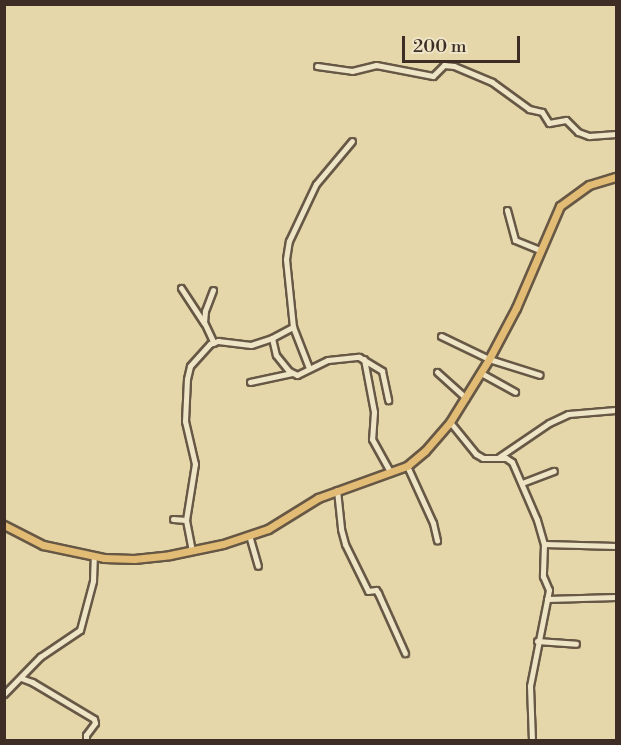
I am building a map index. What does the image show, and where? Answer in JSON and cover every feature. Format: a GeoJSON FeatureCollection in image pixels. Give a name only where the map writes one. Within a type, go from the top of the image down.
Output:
{"type":"FeatureCollection","features":[{"type":"Feature","properties":{"kind":"main road"},"geometry":{"type":"LineString","coordinates":[[4,525],[43,545],[94,557],[134,559],[192,551],[249,535],[285,521],[318,498],[407,466],[425,451],[450,422],[481,373],[560,206],[589,185],[616,177]]}},
{"type":"Feature","properties":{"kind":"street"},"geometry":{"type":"LineString","coordinates":[[317,66],[352,71],[376,65],[434,76],[444,65],[454,66],[492,82],[529,109],[542,112],[549,123],[566,120],[578,132],[589,136],[616,134]]}},
{"type":"Feature","properties":{"kind":"street"},"geometry":{"type":"LineString","coordinates":[[309,368],[293,327],[286,259],[289,241],[316,184],[352,141]]}},
{"type":"Feature","properties":{"kind":"street"},"geometry":{"type":"LineString","coordinates":[[507,210],[515,240],[540,250]]}},
{"type":"Feature","properties":{"kind":"street"},"geometry":{"type":"LineString","coordinates":[[181,288],[205,325],[213,343]]}},
{"type":"Feature","properties":{"kind":"street"},"geometry":{"type":"LineString","coordinates":[[205,325],[205,311],[213,290]]}},
{"type":"Feature","properties":{"kind":"street"},"geometry":{"type":"LineString","coordinates":[[192,551],[186,520],[195,464],[185,422],[187,379],[190,366],[213,343],[251,345],[272,338],[293,327]]}},
{"type":"Feature","properties":{"kind":"street"},"geometry":{"type":"LineString","coordinates":[[441,336],[489,359],[540,375]]}},
{"type":"Feature","properties":{"kind":"street"},"geometry":{"type":"LineString","coordinates":[[272,338],[276,355],[292,373]]}},
{"type":"Feature","properties":{"kind":"street"},"geometry":{"type":"LineString","coordinates":[[250,382],[292,373],[303,374],[309,368],[346,356],[364,359],[382,371],[388,400]]}},
{"type":"Feature","properties":{"kind":"street"},"geometry":{"type":"LineString","coordinates":[[364,359],[374,412],[372,439],[390,472]]}},
{"type":"Feature","properties":{"kind":"street"},"geometry":{"type":"LineString","coordinates":[[437,372],[466,398]]}},
{"type":"Feature","properties":{"kind":"street"},"geometry":{"type":"LineString","coordinates":[[481,373],[515,392]]}},
{"type":"Feature","properties":{"kind":"street"},"geometry":{"type":"LineString","coordinates":[[499,457],[549,423],[568,414],[616,410]]}},
{"type":"Feature","properties":{"kind":"street"},"geometry":{"type":"LineString","coordinates":[[450,422],[476,454],[483,458],[499,457],[512,462],[537,520],[544,544],[543,576],[549,590],[537,641],[530,686],[532,741]]}},
{"type":"Feature","properties":{"kind":"street"},"geometry":{"type":"LineString","coordinates":[[407,466],[433,523],[437,541]]}},
{"type":"Feature","properties":{"kind":"street"},"geometry":{"type":"LineString","coordinates":[[522,483],[554,471]]}},
{"type":"Feature","properties":{"kind":"street"},"geometry":{"type":"LineString","coordinates":[[337,490],[340,529],[345,544],[368,591],[376,590],[378,593],[405,653]]}},
{"type":"Feature","properties":{"kind":"street"},"geometry":{"type":"LineString","coordinates":[[173,519],[186,520]]}},
{"type":"Feature","properties":{"kind":"street"},"geometry":{"type":"LineString","coordinates":[[249,535],[258,566]]}},
{"type":"Feature","properties":{"kind":"street"},"geometry":{"type":"LineString","coordinates":[[544,544],[616,546]]}},
{"type":"Feature","properties":{"kind":"street"},"geometry":{"type":"LineString","coordinates":[[4,694],[40,657],[80,630],[93,580],[94,557]]}},
{"type":"Feature","properties":{"kind":"street"},"geometry":{"type":"LineString","coordinates":[[547,599],[616,597]]}},
{"type":"Feature","properties":{"kind":"street"},"geometry":{"type":"LineString","coordinates":[[537,641],[576,644]]}},
{"type":"Feature","properties":{"kind":"street"},"geometry":{"type":"LineString","coordinates":[[21,678],[32,682],[94,719],[95,723],[86,735],[86,741]]}},
{"type":"Feature","properties":{"kind":"street"},"geometry":{"type":"LineString","coordinates":[[4,683],[13,686]]}}]}
